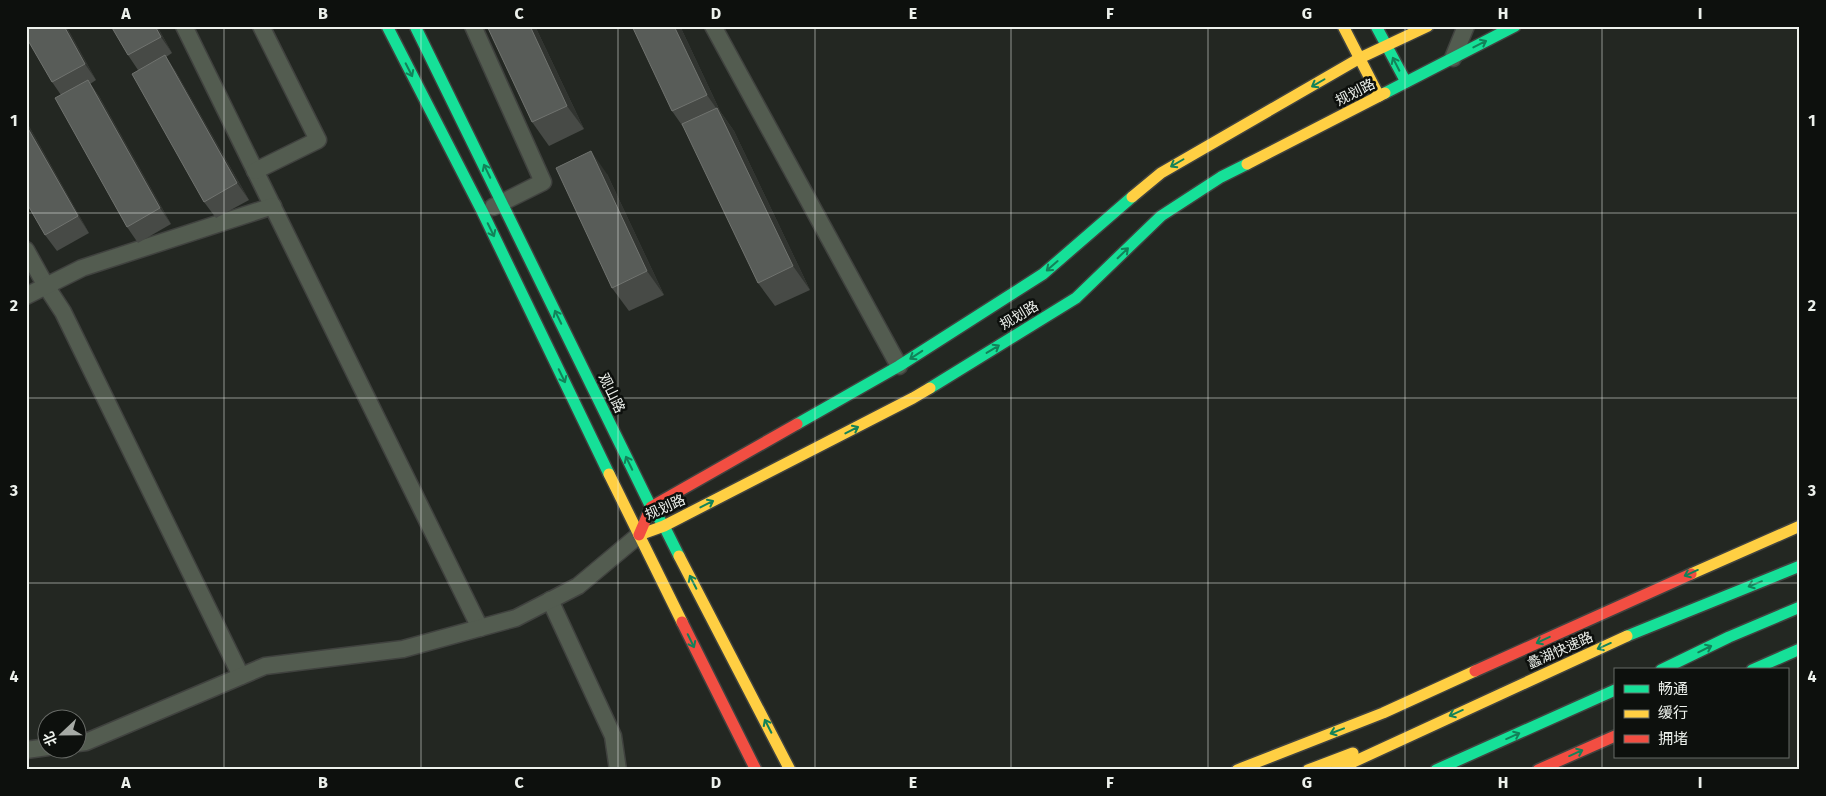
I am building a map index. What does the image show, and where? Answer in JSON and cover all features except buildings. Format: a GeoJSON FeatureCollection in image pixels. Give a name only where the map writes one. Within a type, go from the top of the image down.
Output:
{"type":"FeatureCollection","features":[{"type":"Feature","properties":{"kind":"main road"},"geometry":{"type":"LineString","coordinates":[[386,26],[482,212],[756,770]]}},
{"type":"Feature","properties":{"kind":"main road","name":"观山路"},"geometry":{"type":"LineString","coordinates":[[415,26],[651,507],[664,526],[790,770]]}},
{"type":"Feature","properties":{"kind":"main road"},"geometry":{"type":"LineString","coordinates":[[1343,26],[1379,96]]}},
{"type":"Feature","properties":{"kind":"main road"},"geometry":{"type":"LineString","coordinates":[[1376,26],[1406,82]]}},
{"type":"Feature","properties":{"kind":"main road","name":"规划路"},"geometry":{"type":"LineString","coordinates":[[639,535],[651,507],[899,366],[1043,274],[1161,173],[1360,58],[1428,26]]}},
{"type":"Feature","properties":{"kind":"main road","name":"规划路"},"geometry":{"type":"LineString","coordinates":[[639,535],[664,526],[913,398],[1076,298],[1161,216],[1222,177],[1515,26]]}},
{"type":"Feature","properties":{"kind":"main road"},"geometry":{"type":"LineString","coordinates":[[1237,770],[1383,713],[1640,596],[1800,526]]}},
{"type":"Feature","properties":{"kind":"main road","name":"蠡湖快速路"},"geometry":{"type":"LineString","coordinates":[[1336,770],[1434,723],[1625,637],[1800,566]]}},
{"type":"Feature","properties":{"kind":"main road"},"geometry":{"type":"LineString","coordinates":[[1625,637],[1756,571]]}},
{"type":"Feature","properties":{"kind":"main road"},"geometry":{"type":"LineString","coordinates":[[1665,668],[1729,637],[1800,607]]}},
{"type":"Feature","properties":{"kind":"main road"},"geometry":{"type":"LineString","coordinates":[[1729,637],[1800,614]]}},
{"type":"Feature","properties":{"kind":"main road"},"geometry":{"type":"LineString","coordinates":[[1757,668],[1800,649]]}},
{"type":"Feature","properties":{"kind":"main road"},"geometry":{"type":"LineString","coordinates":[[1671,668],[1687,658]]}},
{"type":"Feature","properties":{"kind":"main road"},"geometry":{"type":"LineString","coordinates":[[1436,770],[1614,690]]}},
{"type":"Feature","properties":{"kind":"main road"},"geometry":{"type":"LineString","coordinates":[[1602,709],[1614,702]]}},
{"type":"Feature","properties":{"kind":"main road"},"geometry":{"type":"LineString","coordinates":[[1308,770],[1434,723]]}},
{"type":"Feature","properties":{"kind":"main road"},"geometry":{"type":"LineString","coordinates":[[1538,770],[1614,736]]}},
{"type":"Feature","properties":{"kind":"street"},"geometry":{"type":"LineString","coordinates":[[184,26],[480,628]]}},
{"type":"Feature","properties":{"kind":"street"},"geometry":{"type":"LineString","coordinates":[[255,171],[318,140],[261,26]]}},
{"type":"Feature","properties":{"kind":"street"},"geometry":{"type":"LineString","coordinates":[[473,26],[544,182],[482,212]]}},
{"type":"Feature","properties":{"kind":"street"},"geometry":{"type":"LineString","coordinates":[[713,26],[899,366]]}},
{"type":"Feature","properties":{"kind":"street"},"geometry":{"type":"LineString","coordinates":[[1453,58],[1466,26]]}},
{"type":"Feature","properties":{"kind":"street"},"geometry":{"type":"LineString","coordinates":[[26,296],[82,268],[273,206]]}},
{"type":"Feature","properties":{"kind":"street"},"geometry":{"type":"LineString","coordinates":[[26,250],[63,312],[115,415],[241,676]]}},
{"type":"Feature","properties":{"kind":"street"},"geometry":{"type":"LineString","coordinates":[[88,741],[265,666],[402,649],[516,618],[578,586],[639,535]]}},
{"type":"Feature","properties":{"kind":"street"},"geometry":{"type":"LineString","coordinates":[[550,600],[613,736],[618,770]]}},
{"type":"Feature","properties":{"kind":"traffic: fast"},"geometry":{"type":"LineString","coordinates":[[387,26],[482,211],[609,474]]}},
{"type":"Feature","properties":{"kind":"traffic: fast"},"geometry":{"type":"LineString","coordinates":[[415,26],[651,507],[664,526],[679,556]]}},
{"type":"Feature","properties":{"kind":"traffic: fast"},"geometry":{"type":"LineString","coordinates":[[1376,26],[1406,82]]}},
{"type":"Feature","properties":{"kind":"traffic: fast"},"geometry":{"type":"LineString","coordinates":[[1385,93],[1515,26]]}},
{"type":"Feature","properties":{"kind":"traffic: fast"},"geometry":{"type":"LineString","coordinates":[[930,388],[1076,298],[1161,216],[1221,177],[1247,164]]}},
{"type":"Feature","properties":{"kind":"traffic: fast"},"geometry":{"type":"LineString","coordinates":[[797,424],[899,366],[1043,274],[1132,197]]}},
{"type":"Feature","properties":{"kind":"traffic: fast"},"geometry":{"type":"LineString","coordinates":[[1627,636],[1800,566]]}},
{"type":"Feature","properties":{"kind":"traffic: fast"},"geometry":{"type":"LineString","coordinates":[[1665,668],[1729,637],[1800,607]]}},
{"type":"Feature","properties":{"kind":"traffic: fast"},"geometry":{"type":"LineString","coordinates":[[1757,668],[1800,649]]}},
{"type":"Feature","properties":{"kind":"traffic: fast"},"geometry":{"type":"LineString","coordinates":[[1436,770],[1614,690]]}},
{"type":"Feature","properties":{"kind":"traffic: slow"},"geometry":{"type":"LineString","coordinates":[[1343,26],[1379,96]]}},
{"type":"Feature","properties":{"kind":"traffic: slow"},"geometry":{"type":"LineString","coordinates":[[1132,197],[1161,173],[1360,58],[1428,26]]}},
{"type":"Feature","properties":{"kind":"traffic: slow"},"geometry":{"type":"LineString","coordinates":[[1247,164],[1385,93]]}},
{"type":"Feature","properties":{"kind":"traffic: slow"},"geometry":{"type":"LineString","coordinates":[[639,535],[664,526],[930,388]]}},
{"type":"Feature","properties":{"kind":"traffic: slow"},"geometry":{"type":"LineString","coordinates":[[609,474],[682,622]]}},
{"type":"Feature","properties":{"kind":"traffic: slow"},"geometry":{"type":"LineString","coordinates":[[1691,574],[1800,526]]}},
{"type":"Feature","properties":{"kind":"traffic: slow"},"geometry":{"type":"LineString","coordinates":[[679,556],[790,770]]}},
{"type":"Feature","properties":{"kind":"traffic: slow"},"geometry":{"type":"LineString","coordinates":[[1336,770],[1627,636]]}},
{"type":"Feature","properties":{"kind":"traffic: slow"},"geometry":{"type":"LineString","coordinates":[[1237,770],[1383,713],[1475,671]]}},
{"type":"Feature","properties":{"kind":"traffic: slow"},"geometry":{"type":"LineString","coordinates":[[1308,770],[1353,753]]}},
{"type":"Feature","properties":{"kind":"traffic: jam"},"geometry":{"type":"LineString","coordinates":[[639,535],[651,507],[797,424]]}},
{"type":"Feature","properties":{"kind":"traffic: jam"},"geometry":{"type":"LineString","coordinates":[[1475,671],[1691,574]]}},
{"type":"Feature","properties":{"kind":"traffic: jam"},"geometry":{"type":"LineString","coordinates":[[682,622],[756,770]]}},
{"type":"Feature","properties":{"kind":"traffic: jam"},"geometry":{"type":"LineString","coordinates":[[1538,770],[1614,736]]}}]}
